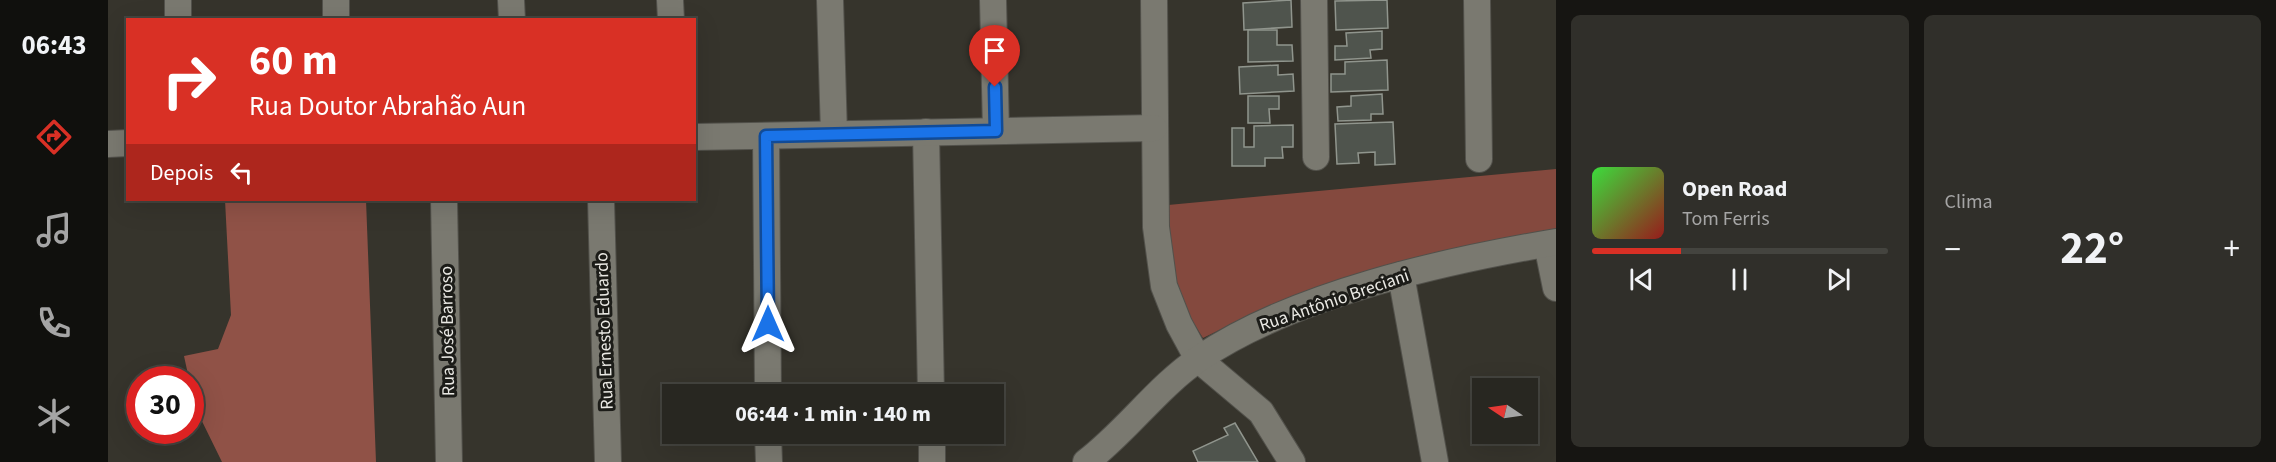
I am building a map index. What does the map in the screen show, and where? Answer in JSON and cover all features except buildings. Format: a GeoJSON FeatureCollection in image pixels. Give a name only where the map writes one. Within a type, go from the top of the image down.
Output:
{"type":"FeatureCollection","features":[{"type":"Feature","properties":{"kind":"street"},"geometry":{"type":"LineString","coordinates":[[178,0],[178,18]]}},
{"type":"Feature","properties":{"kind":"street"},"geometry":{"type":"LineString","coordinates":[[336,0],[336,18]]}},
{"type":"Feature","properties":{"kind":"street"},"geometry":{"type":"LineString","coordinates":[[511,0],[512,18]]}},
{"type":"Feature","properties":{"kind":"street"},"geometry":{"type":"LineString","coordinates":[[670,0],[671,18]]}},
{"type":"Feature","properties":{"kind":"street"},"geometry":{"type":"LineString","coordinates":[[830,0],[834,134]]}},
{"type":"Feature","properties":{"kind":"street"},"geometry":{"type":"LineString","coordinates":[[993,0],[996,131]]}},
{"type":"Feature","properties":{"kind":"street"},"geometry":{"type":"LineString","coordinates":[[1154,0],[1156,227],[1164,286],[1179,324],[1198,359],[1261,412],[1292,462]]}},
{"type":"Feature","properties":{"kind":"street"},"geometry":{"type":"LineString","coordinates":[[1314,0],[1316,157]]}},
{"type":"Feature","properties":{"kind":"street"},"geometry":{"type":"LineString","coordinates":[[1477,0],[1479,159]]}},
{"type":"Feature","properties":{"kind":"street"},"geometry":{"type":"LineString","coordinates":[[696,137],[1154,129]]}},
{"type":"Feature","properties":{"kind":"street"},"geometry":{"type":"LineString","coordinates":[[926,132],[931,384]]}},
{"type":"Feature","properties":{"kind":"street"},"geometry":{"type":"LineString","coordinates":[[766,136],[768,384]]}},
{"type":"Feature","properties":{"kind":"street"},"geometry":{"type":"LineString","coordinates":[[108,144],[126,143]]}},
{"type":"Feature","properties":{"kind":"street","name":"Rua José Barroso"},"geometry":{"type":"LineString","coordinates":[[444,201],[449,462]]}},
{"type":"Feature","properties":{"kind":"street","name":"Rua Ernesto Eduardo"},"geometry":{"type":"LineString","coordinates":[[601,201],[608,462]]}},
{"type":"Feature","properties":{"kind":"street"},"geometry":{"type":"LineString","coordinates":[[1552,243],[1556,288]]}},
{"type":"Feature","properties":{"kind":"street","name":"Rua Antônio Breciani"},"geometry":{"type":"LineString","coordinates":[[1086,462],[1113,442],[1152,400],[1198,359],[1264,321],[1297,308],[1401,275],[1552,243]]}},
{"type":"Feature","properties":{"kind":"street"},"geometry":{"type":"LineString","coordinates":[[1401,275],[1435,462]]}},
{"type":"Feature","properties":{"kind":"street"},"geometry":{"type":"LineString","coordinates":[[768,444],[769,462]]}},
{"type":"Feature","properties":{"kind":"street"},"geometry":{"type":"LineString","coordinates":[[932,444],[932,462]]}},
{"type":"Feature","properties":{"kind":"shaded area"},"geometry":{"type":"Polygon","coordinates":[[[1556,169],[1556,232],[1384,273],[1256,312],[1203,338],[1172,281],[1168,205],[1556,169]]]}},
{"type":"Feature","properties":{"kind":"shaded area"},"geometry":{"type":"Polygon","coordinates":[[[225,201],[366,201],[376,462],[222,462],[204,425],[204,366],[186,366],[184,356],[218,349],[231,315],[225,201]]]}},
{"type":"Feature","properties":{"kind":"route"},"geometry":{"type":"LineString","coordinates":[[768,324],[766,136],[996,131],[995,87]]}}]}
